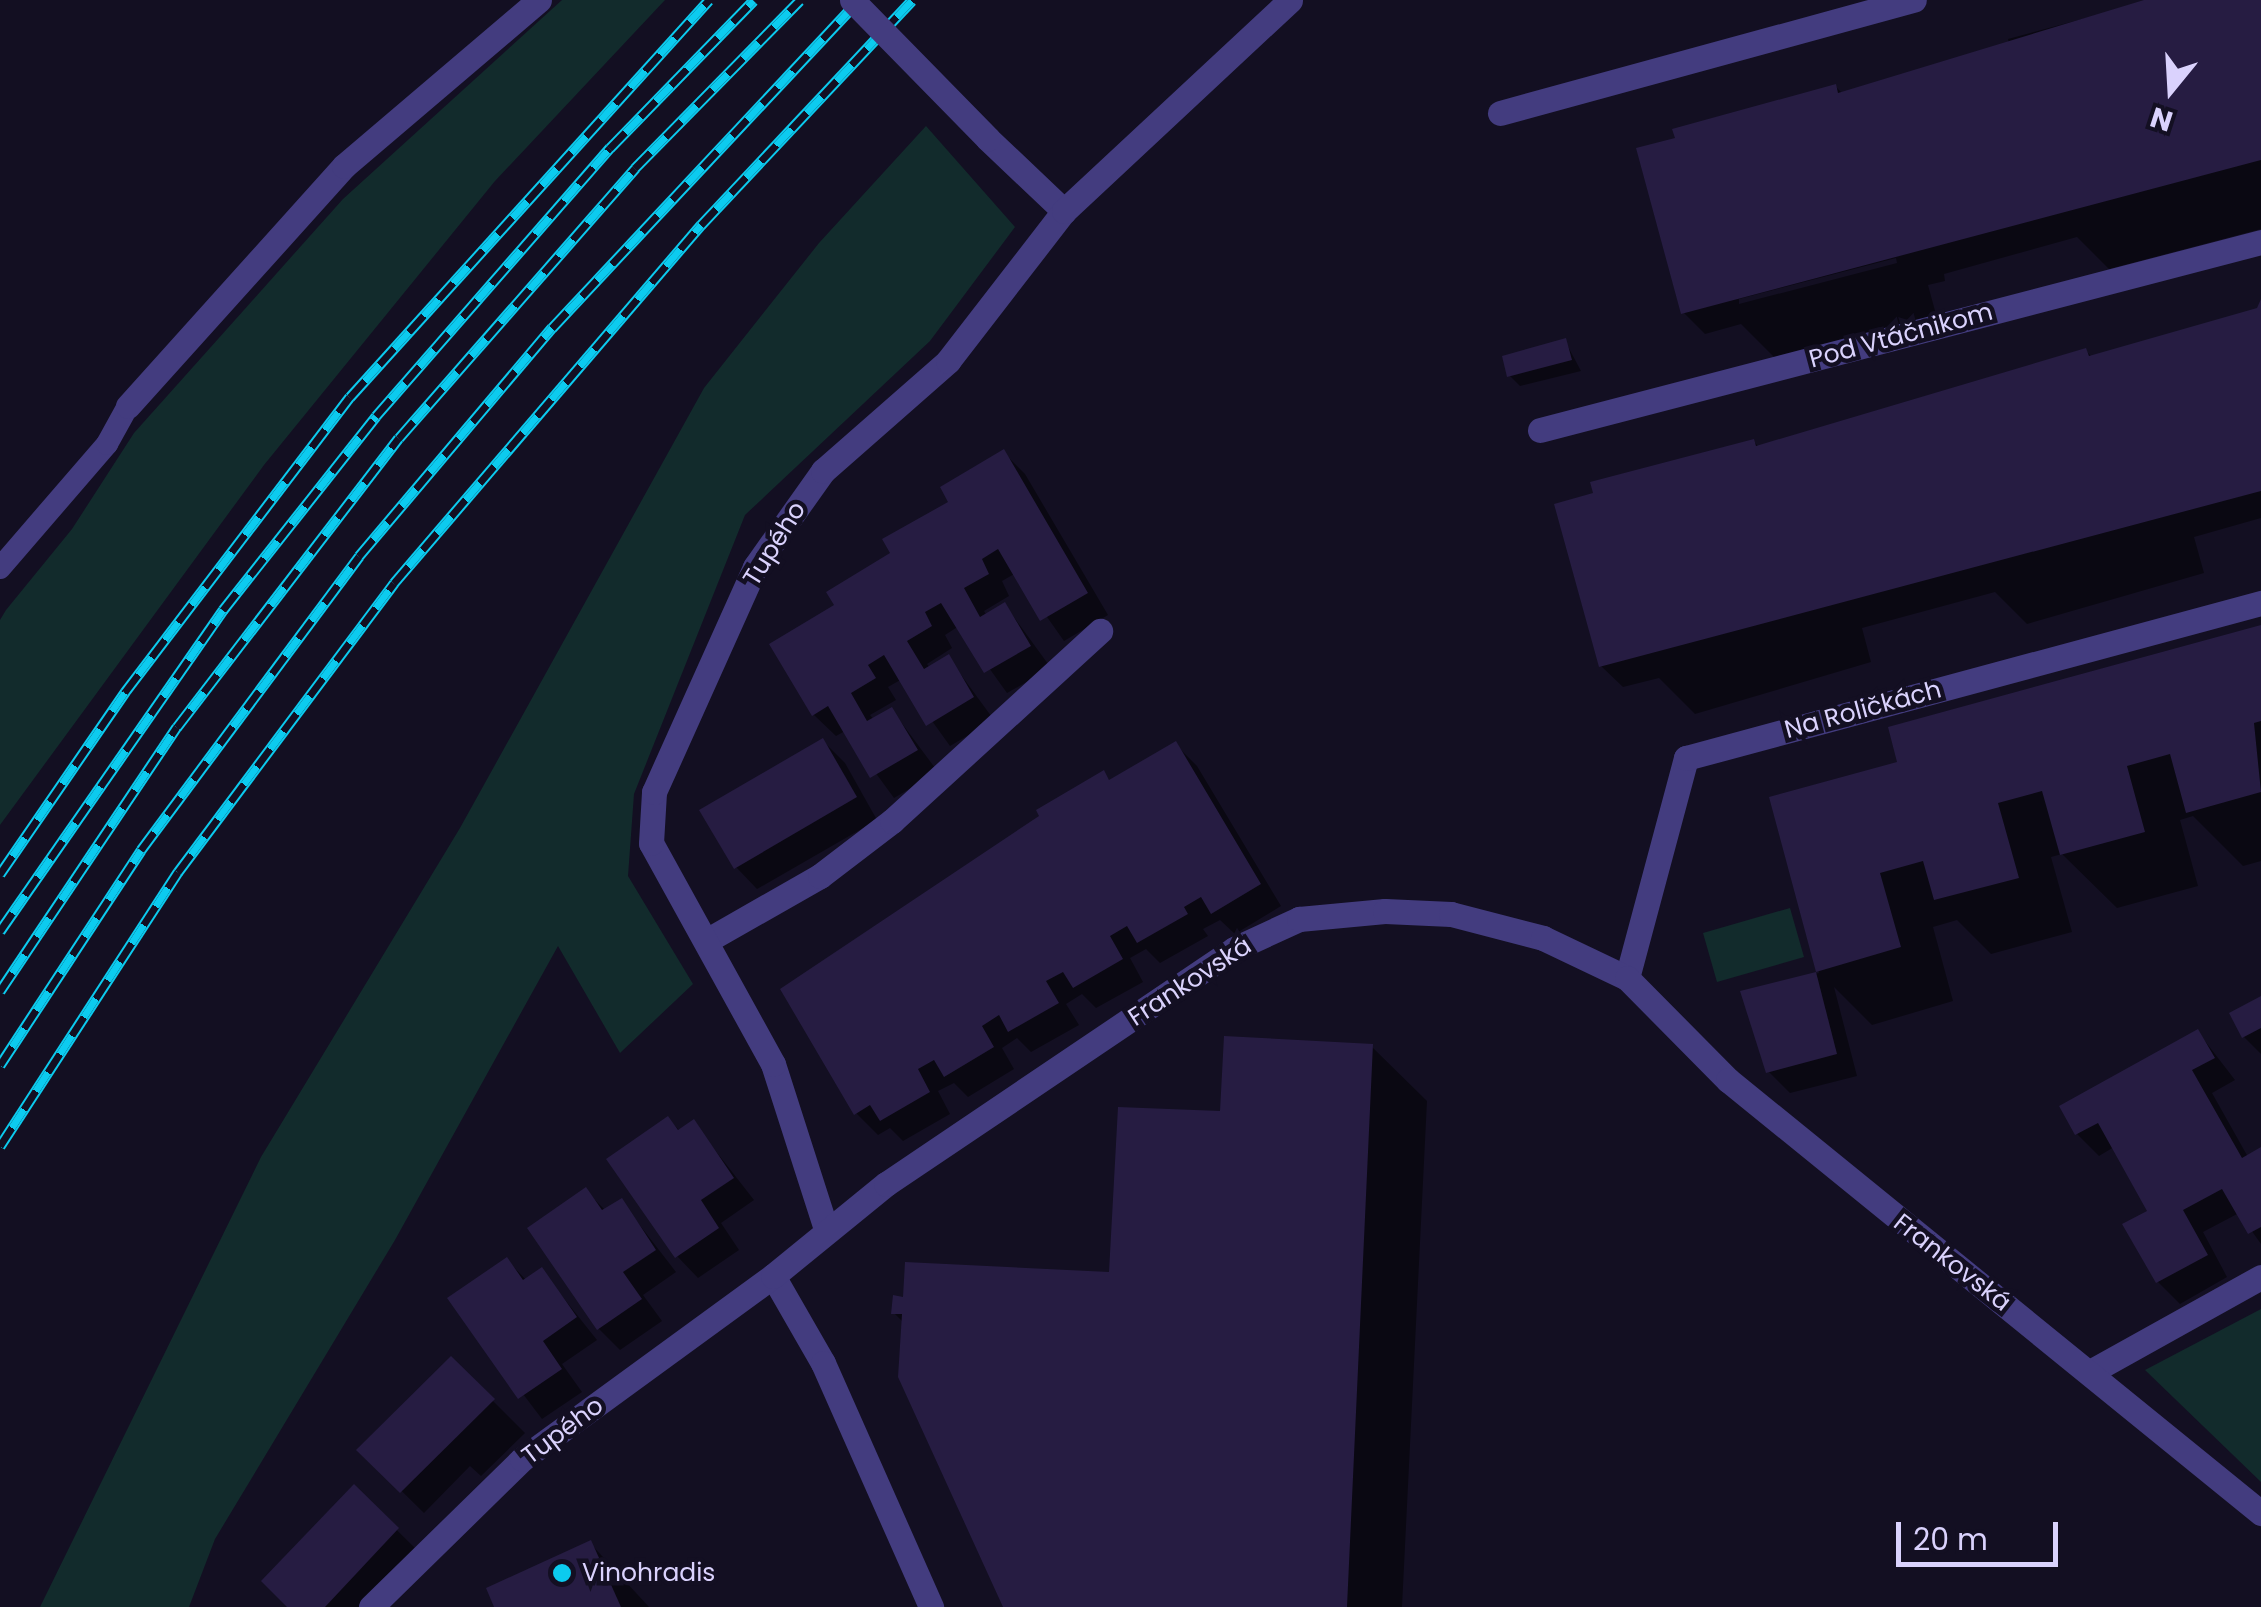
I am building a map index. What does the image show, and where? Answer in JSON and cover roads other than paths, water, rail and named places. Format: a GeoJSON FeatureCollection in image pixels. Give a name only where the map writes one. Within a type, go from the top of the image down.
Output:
{"type":"FeatureCollection","features":[{"type":"Feature","properties":{"kind":"street"},"geometry":{"type":"LineString","coordinates":[[128,406],[344,166],[539,0]]}},
{"type":"Feature","properties":{"kind":"street"},"geometry":{"type":"LineString","coordinates":[[852,0],[1064,211]]}},
{"type":"Feature","properties":{"kind":"street","name":"Tupého"},"geometry":{"type":"LineString","coordinates":[[826,1229],[773,1064],[651,842],[654,792],[755,566],[823,470],[948,361],[1064,211],[1290,0]]}},
{"type":"Feature","properties":{"kind":"street"},"geometry":{"type":"LineString","coordinates":[[1500,113],[1914,0]]}},
{"type":"Feature","properties":{"kind":"street","name":"Pod Vtáčnikom"},"geometry":{"type":"LineString","coordinates":[[1540,430],[2261,242]]}},
{"type":"Feature","properties":{"kind":"street","name":"Na Roličkách"},"geometry":{"type":"LineString","coordinates":[[1627,978],[1686,758],[2261,603]]}},
{"type":"Feature","properties":{"kind":"street"},"geometry":{"type":"LineString","coordinates":[[706,941],[820,876],[892,821],[1100,632]]}},
{"type":"Feature","properties":{"kind":"street","name":"Frankovská"},"geometry":{"type":"LineString","coordinates":[[773,1276],[826,1229],[1234,949],[1298,919],[1451,914],[1543,938],[1627,978],[1728,1080],[2092,1371],[2261,1513]]}},
{"type":"Feature","properties":{"kind":"street"},"geometry":{"type":"LineString","coordinates":[[773,1276],[823,1363],[931,1607]]}},
{"type":"Feature","properties":{"kind":"street","name":"Tupého"},"geometry":{"type":"LineString","coordinates":[[371,1607],[522,1459],[773,1276]]}},
{"type":"Feature","properties":{"kind":"street"},"geometry":{"type":"LineString","coordinates":[[2092,1371],[2261,1277]]}},
{"type":"Feature","properties":{"kind":"lane"},"geometry":{"type":"LineString","coordinates":[[0,568],[107,444],[128,406]]}},
{"type":"Feature","properties":{"kind":"railway"},"geometry":{"type":"LineString","coordinates":[[0,874],[125,692],[350,397],[709,0]]}},
{"type":"Feature","properties":{"kind":"railway"},"geometry":{"type":"LineString","coordinates":[[0,931],[223,610],[376,416],[610,148],[754,0]]}},
{"type":"Feature","properties":{"kind":"railway"},"geometry":{"type":"LineString","coordinates":[[0,991],[177,727],[399,438],[635,168],[800,0]]}},
{"type":"Feature","properties":{"kind":"railway"},"geometry":{"type":"LineString","coordinates":[[0,1065],[141,850],[359,556],[552,328],[859,0]]}},
{"type":"Feature","properties":{"kind":"railway"},"geometry":{"type":"LineString","coordinates":[[0,1146],[178,872],[394,583],[701,225],[912,0]]}},
{"type":"Feature","properties":{"kind":"place","name":"Vinohradis"},"geometry":{"type":"Point","coordinates":[562,1573]}}]}
